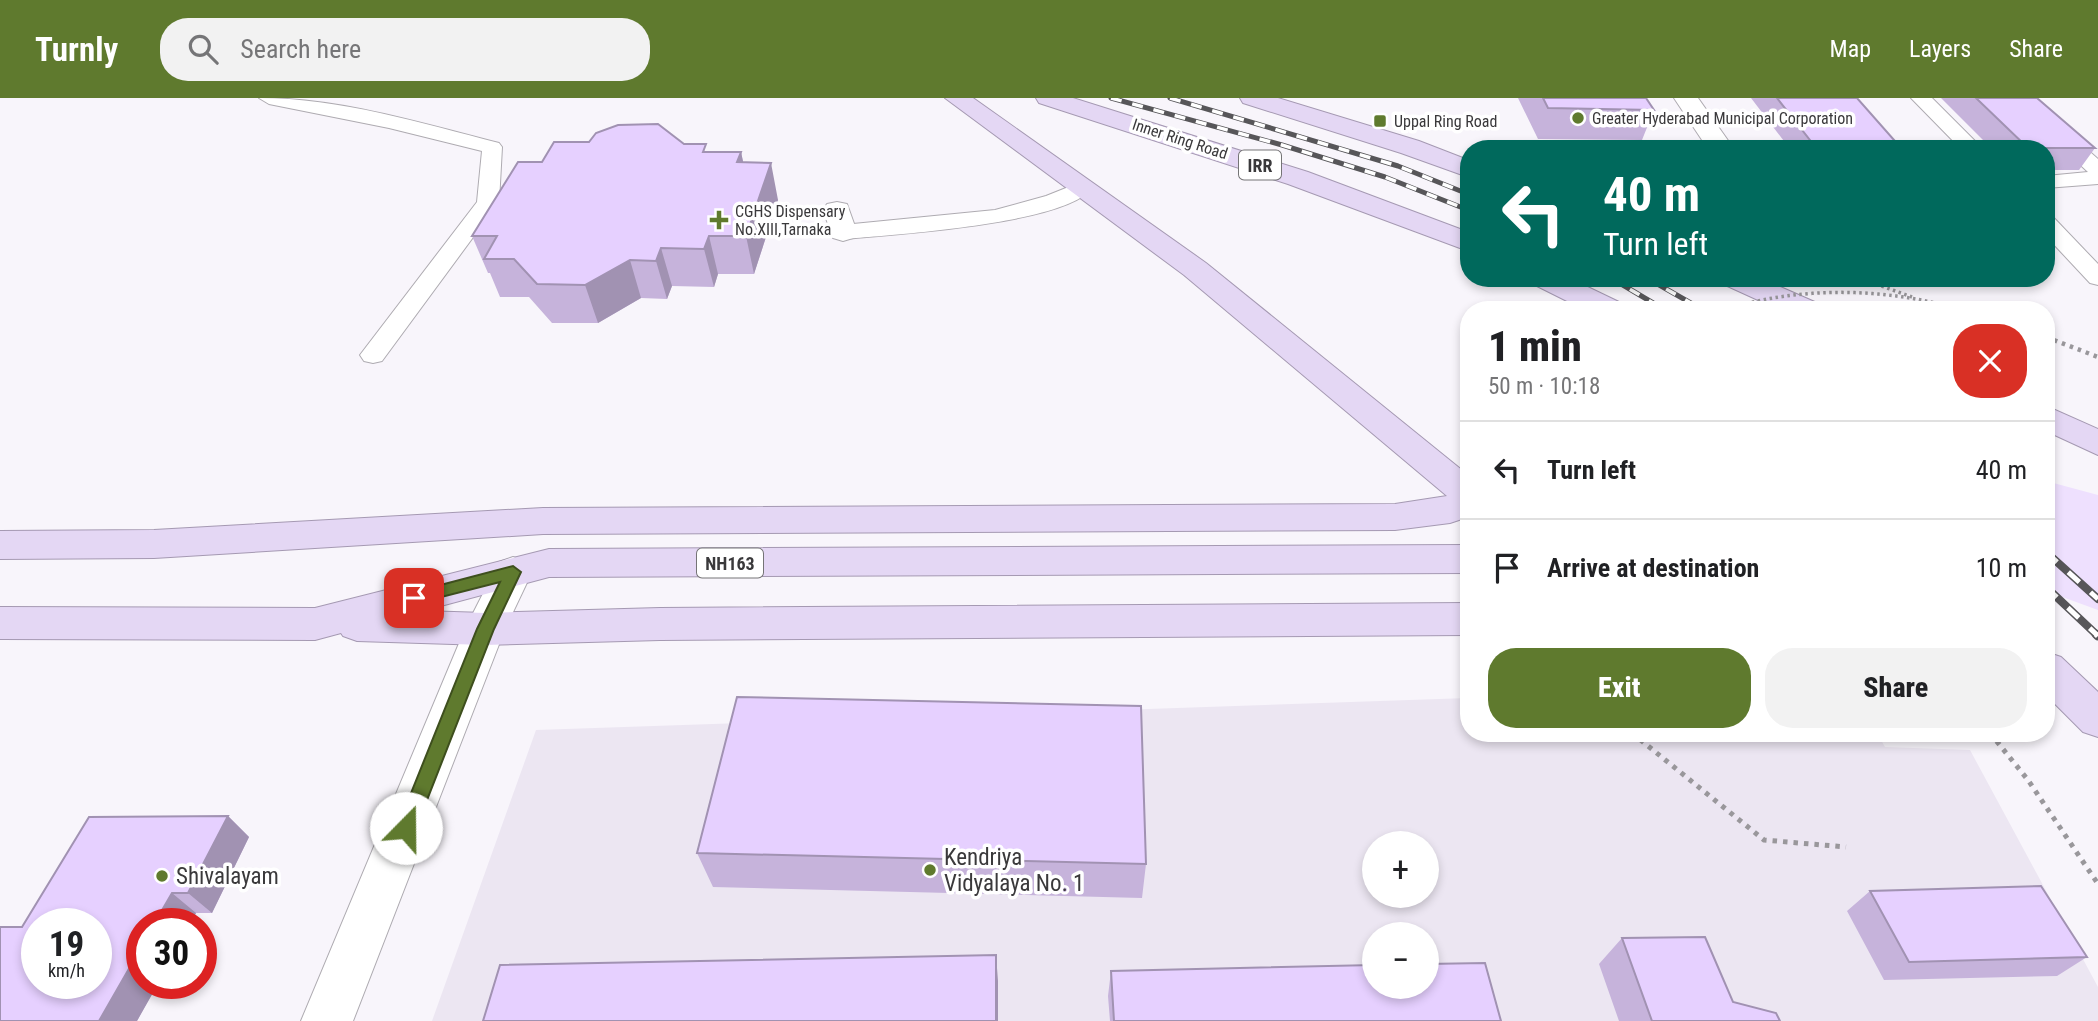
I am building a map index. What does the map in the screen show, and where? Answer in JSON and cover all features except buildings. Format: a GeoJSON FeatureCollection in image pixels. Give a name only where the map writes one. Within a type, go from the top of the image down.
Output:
{"type":"FeatureCollection","features":[{"type":"Feature","properties":{"kind":"highway"},"geometry":{"type":"LineString","coordinates":[[957,98],[1195,269],[1460,487]]}},
{"type":"Feature","properties":{"kind":"highway","name":"Inner Ring Road"},"geometry":{"type":"LineString","coordinates":[[1048,98],[1298,178],[1460,239]]}},
{"type":"Feature","properties":{"kind":"highway"},"geometry":{"type":"LineString","coordinates":[[1252,98],[1410,147],[1460,166]]}},
{"type":"Feature","properties":{"kind":"highway"},"geometry":{"type":"LineString","coordinates":[[1563,287],[1591,301]]}},
{"type":"Feature","properties":{"kind":"highway"},"geometry":{"type":"LineString","coordinates":[[1762,287],[1789,301]]}},
{"type":"Feature","properties":{"kind":"highway"},"geometry":{"type":"LineString","coordinates":[[2055,414],[2098,426]]}},
{"type":"Feature","properties":{"kind":"highway"},"geometry":{"type":"LineString","coordinates":[[2055,422],[2098,443]]}},
{"type":"Feature","properties":{"kind":"highway","name":"NH163"},"geometry":{"type":"LineString","coordinates":[[0,545],[153,544],[543,521],[1395,517],[1450,510],[1460,505]]}},
{"type":"Feature","properties":{"kind":"highway","name":"NH163"},"geometry":{"type":"LineString","coordinates":[[315,624],[548,563],[1460,559]]}},
{"type":"Feature","properties":{"kind":"highway","name":"NH163"},"geometry":{"type":"LineString","coordinates":[[0,623],[315,624],[485,629],[660,624],[1460,619]]}},
{"type":"Feature","properties":{"kind":"highway"},"geometry":{"type":"LineString","coordinates":[[2055,680],[2074,703]]}},
{"type":"Feature","properties":{"kind":"street"},"geometry":{"type":"LineString","coordinates":[[1686,98],[1715,140]]}},
{"type":"Feature","properties":{"kind":"street"},"geometry":{"type":"LineString","coordinates":[[327,1021],[485,629],[513,572]]}},
{"type":"Feature","properties":{"kind":"lane"},"geometry":{"type":"LineString","coordinates":[[269,98],[389,122],[492,147],[488,202],[373,355]]}},
{"type":"Feature","properties":{"kind":"lane"},"geometry":{"type":"LineString","coordinates":[[1921,98],[1964,140]]}},
{"type":"Feature","properties":{"kind":"lane"},"geometry":{"type":"LineString","coordinates":[[2018,98],[2098,170]]}},
{"type":"Feature","properties":{"kind":"lane"},"geometry":{"type":"LineString","coordinates":[[2055,181],[2098,178]]}},
{"type":"Feature","properties":{"kind":"lane"},"geometry":{"type":"LineString","coordinates":[[840,221],[981,219],[1057,200],[1082,188]]}},
{"type":"Feature","properties":{"kind":"lane"},"geometry":{"type":"LineString","coordinates":[[2055,233],[2098,278]]}},
{"type":"Feature","properties":{"kind":"path"},"geometry":{"type":"LineString","coordinates":[[1884,287],[1927,301]]}},
{"type":"Feature","properties":{"kind":"path"},"geometry":{"type":"LineString","coordinates":[[1758,301],[1834,294],[1912,297]]}},
{"type":"Feature","properties":{"kind":"path"},"geometry":{"type":"LineString","coordinates":[[2055,340],[2098,357]]}},
{"type":"Feature","properties":{"kind":"path"},"geometry":{"type":"LineString","coordinates":[[1643,742],[1764,840],[1846,848]]}},
{"type":"Feature","properties":{"kind":"path"},"geometry":{"type":"LineString","coordinates":[[1997,742],[2028,780],[2098,884]]}},
{"type":"Feature","properties":{"kind":"shaded area"},"geometry":{"type":"Polygon","coordinates":[[[2055,483],[2098,495],[2098,610],[2055,594],[2055,483]]]}},
{"type":"Feature","properties":{"kind":"shaded area","name":"Kendriya Vidyalaya No. 1"},"geometry":{"type":"Polygon","coordinates":[[[1460,698],[1460,742],[1882,742],[1885,747],[1970,750],[2098,987],[2098,1021],[432,1021],[536,730],[1460,698]]]}},
{"type":"Feature","properties":{"kind":"railway"},"geometry":{"type":"LineString","coordinates":[[1111,98],[1282,145],[1385,177],[1460,207]]}},
{"type":"Feature","properties":{"kind":"railway"},"geometry":{"type":"LineString","coordinates":[[1170,98],[1398,166],[1460,191]]}},
{"type":"Feature","properties":{"kind":"railway"},"geometry":{"type":"LineString","coordinates":[[1626,287],[1650,301]]}},
{"type":"Feature","properties":{"kind":"railway"},"geometry":{"type":"LineString","coordinates":[[1663,287],[1687,301]]}},
{"type":"Feature","properties":{"kind":"railway"},"geometry":{"type":"LineString","coordinates":[[2055,560],[2098,599]]}},
{"type":"Feature","properties":{"kind":"railway"},"geometry":{"type":"LineString","coordinates":[[2055,595],[2097,635]]}},
{"type":"Feature","properties":{"kind":"place","name":"Greater Hyderabad Municipal Corporation"},"geometry":{"type":"Point","coordinates":[1578,118]}},
{"type":"Feature","properties":{"kind":"place","name":"Uppal Ring Road"},"geometry":{"type":"Point","coordinates":[1380,121]}},
{"type":"Feature","properties":{"kind":"place","name":"CGHS Dispensary No.XIII,Tarnaka"},"geometry":{"type":"Point","coordinates":[719,220]}},
{"type":"Feature","properties":{"kind":"place","name":"Kendriya Vidyalaya No. 1"},"geometry":{"type":"Point","coordinates":[930,870]}},
{"type":"Feature","properties":{"kind":"place","name":"Shivalayam"},"geometry":{"type":"Point","coordinates":[162,876]}},
{"type":"Feature","properties":{"kind":"route"},"geometry":{"type":"LineString","coordinates":[[406,828],[485,629],[513,572],[414,598]]}}]}
